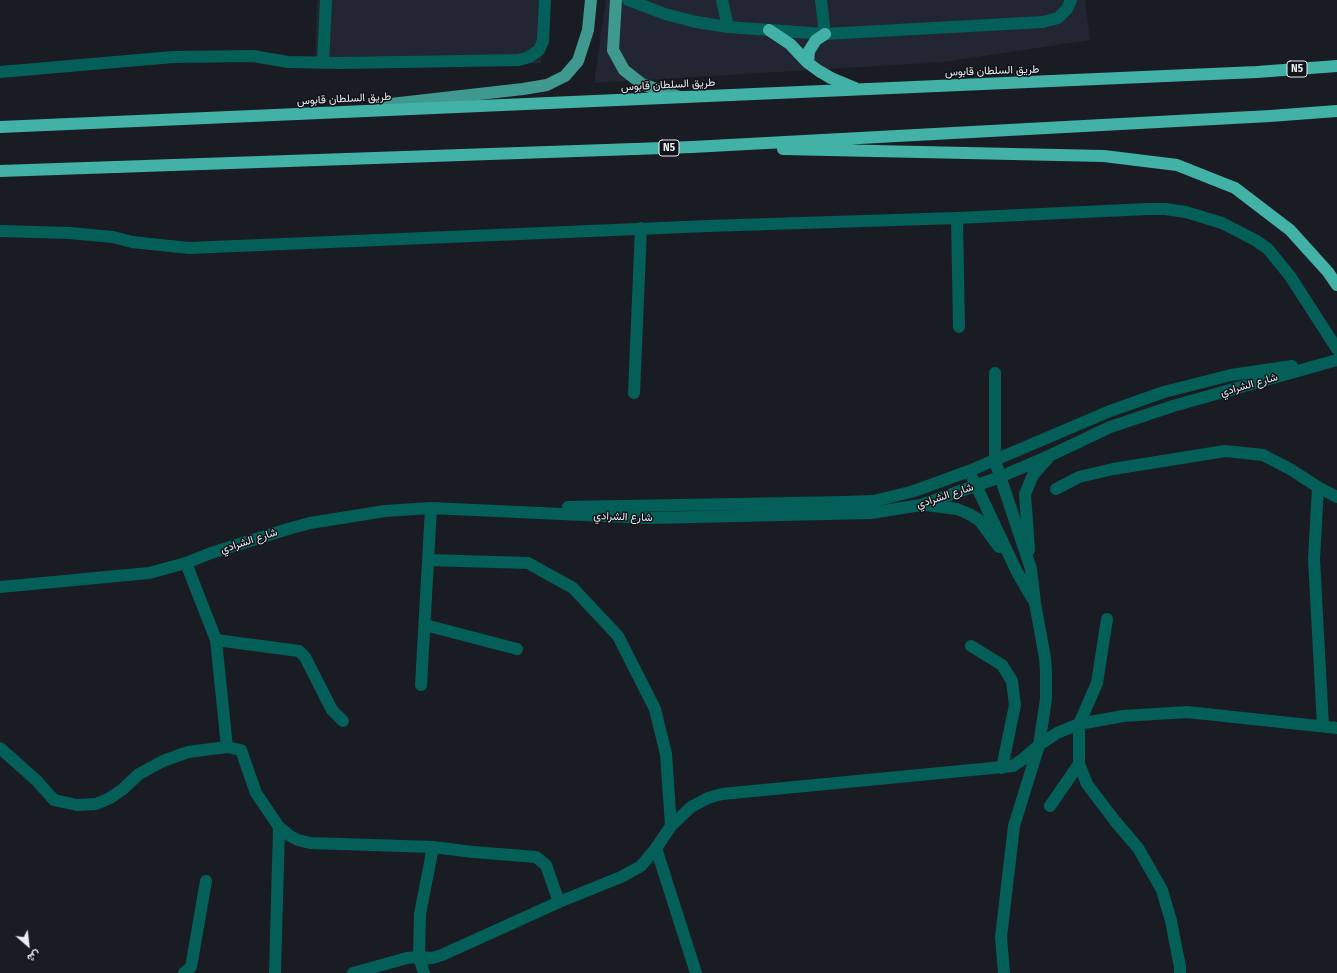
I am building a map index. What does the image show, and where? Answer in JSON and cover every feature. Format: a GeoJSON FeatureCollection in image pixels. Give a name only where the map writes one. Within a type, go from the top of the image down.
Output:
{"type":"FeatureCollection","features":[{"type":"Feature","properties":{"kind":"highway"},"geometry":{"type":"LineString","coordinates":[[769,30],[790,44],[819,72],[860,90]]}},
{"type":"Feature","properties":{"kind":"highway"},"geometry":{"type":"LineString","coordinates":[[808,63],[809,51],[816,40],[824,34]]}},
{"type":"Feature","properties":{"kind":"highway"},"geometry":{"type":"LineString","coordinates":[[1257,72],[1337,61]]}},
{"type":"Feature","properties":{"kind":"highway","name":"طريق السلطان قابوس"},"geometry":{"type":"LineString","coordinates":[[0,127],[1257,72],[1337,66]]}},
{"type":"Feature","properties":{"kind":"highway","name":"N5"},"geometry":{"type":"LineString","coordinates":[[0,171],[692,147],[1262,117],[1337,111]]}},
{"type":"Feature","properties":{"kind":"highway"},"geometry":{"type":"LineString","coordinates":[[692,147],[1104,156],[1177,165],[1235,188],[1290,230],[1328,272],[1337,285]]}},
{"type":"Feature","properties":{"kind":"main road"},"geometry":{"type":"LineString","coordinates":[[307,114],[547,85],[565,76],[578,61],[588,30],[592,0]]}},
{"type":"Feature","properties":{"kind":"main road"},"geometry":{"type":"LineString","coordinates":[[616,0],[613,50],[624,70],[642,84],[680,98]]}},
{"type":"Feature","properties":{"kind":"street"},"geometry":{"type":"LineString","coordinates":[[323,63],[326,0]]}},
{"type":"Feature","properties":{"kind":"street"},"geometry":{"type":"LineString","coordinates":[[0,72],[173,57],[253,56],[288,62],[323,63],[519,60],[529,57],[539,50],[543,41],[545,0]]}},
{"type":"Feature","properties":{"kind":"street"},"geometry":{"type":"LineString","coordinates":[[628,0],[650,4],[680,19],[728,27],[824,34],[1043,22],[1058,18],[1067,9],[1070,0]]}},
{"type":"Feature","properties":{"kind":"street"},"geometry":{"type":"LineString","coordinates":[[722,0],[728,27]]}},
{"type":"Feature","properties":{"kind":"street"},"geometry":{"type":"LineString","coordinates":[[821,0],[824,34]]}},
{"type":"Feature","properties":{"kind":"street"},"geometry":{"type":"LineString","coordinates":[[0,231],[69,233],[113,237],[132,242],[189,248],[641,228],[957,218],[1147,209],[1186,212],[1222,223],[1256,240],[1268,249],[1290,276],[1337,349]]}},
{"type":"Feature","properties":{"kind":"street"},"geometry":{"type":"LineString","coordinates":[[957,218],[959,327]]}},
{"type":"Feature","properties":{"kind":"street"},"geometry":{"type":"LineString","coordinates":[[634,393],[641,228]]}},
{"type":"Feature","properties":{"kind":"street","name":"شارع الشرادي"},"geometry":{"type":"LineString","coordinates":[[0,587],[149,573],[186,563],[212,553],[310,523],[385,511],[431,508],[649,518],[871,513],[920,505],[1000,477],[1110,427],[1173,406],[1337,360]]}},
{"type":"Feature","properties":{"kind":"street","name":"شارع الشرادي"},"geometry":{"type":"LineString","coordinates":[[501,512],[564,507],[872,501],[909,492],[969,471],[1110,411],[1164,392],[1231,375],[1290,366],[1320,365]]}},
{"type":"Feature","properties":{"kind":"street"},"geometry":{"type":"LineString","coordinates":[[995,373],[994,461],[1031,569]]}},
{"type":"Feature","properties":{"kind":"street"},"geometry":{"type":"LineString","coordinates":[[1056,489],[1079,478],[1113,469],[1225,451],[1263,455],[1337,497]]}},
{"type":"Feature","properties":{"kind":"street"},"geometry":{"type":"LineString","coordinates":[[1004,973],[1001,937],[1014,826],[1039,745],[1046,699],[1044,645],[1035,603],[1025,494],[1033,475],[1051,455]]}},
{"type":"Feature","properties":{"kind":"street"},"geometry":{"type":"LineString","coordinates":[[969,471],[1017,572],[1035,603]]}},
{"type":"Feature","properties":{"kind":"street"},"geometry":{"type":"LineString","coordinates":[[1318,487],[1314,559],[1323,726]]}},
{"type":"Feature","properties":{"kind":"street"},"geometry":{"type":"LineString","coordinates":[[920,505],[957,509],[970,514],[979,520],[1017,572]]}},
{"type":"Feature","properties":{"kind":"street"},"geometry":{"type":"LineString","coordinates":[[421,684],[431,508]]}},
{"type":"Feature","properties":{"kind":"street"},"geometry":{"type":"LineString","coordinates":[[428,560],[528,563],[573,588],[618,636],[655,708],[666,754],[671,826]]}},
{"type":"Feature","properties":{"kind":"street"},"geometry":{"type":"LineString","coordinates":[[186,563],[216,640],[226,747]]}},
{"type":"Feature","properties":{"kind":"street"},"geometry":{"type":"LineString","coordinates":[[1107,619],[1097,683],[1079,724],[1079,764],[1087,784],[1115,822],[1138,848],[1162,890],[1171,920],[1180,973]]}},
{"type":"Feature","properties":{"kind":"street"},"geometry":{"type":"LineString","coordinates":[[425,625],[517,649]]}},
{"type":"Feature","properties":{"kind":"street"},"geometry":{"type":"LineString","coordinates":[[216,640],[299,651],[305,657],[332,710],[343,720]]}},
{"type":"Feature","properties":{"kind":"street"},"geometry":{"type":"LineString","coordinates":[[972,646],[1002,665],[1012,681],[1015,705],[1002,768]]}},
{"type":"Feature","properties":{"kind":"street"},"geometry":{"type":"LineString","coordinates":[[353,973],[407,958],[432,958],[442,955],[627,873],[641,866],[671,826],[691,807],[708,798],[722,794],[1013,766],[1023,760],[1039,745],[1057,733],[1079,724],[1123,716],[1187,712],[1337,728]]}},
{"type":"Feature","properties":{"kind":"street"},"geometry":{"type":"LineString","coordinates":[[0,748],[37,781],[54,800],[77,805],[96,804],[110,798],[123,789],[139,774],[164,761],[188,752],[226,747],[241,750],[256,793],[279,826],[290,836],[298,840],[310,843],[433,847],[536,857],[546,865],[559,902]]}},
{"type":"Feature","properties":{"kind":"street"},"geometry":{"type":"LineString","coordinates":[[1050,806],[1079,764]]}},
{"type":"Feature","properties":{"kind":"street"},"geometry":{"type":"LineString","coordinates":[[275,973],[279,826]]}},
{"type":"Feature","properties":{"kind":"street"},"geometry":{"type":"LineString","coordinates":[[424,973],[419,957],[420,914],[433,847]]}},
{"type":"Feature","properties":{"kind":"street"},"geometry":{"type":"LineString","coordinates":[[656,848],[696,973]]}},
{"type":"Feature","properties":{"kind":"street"},"geometry":{"type":"LineString","coordinates":[[184,973],[191,967],[206,881]]}},
{"type":"Feature","properties":{"kind":"shaded area"},"geometry":{"type":"Polygon","coordinates":[[[317,0],[548,0],[541,63],[315,69],[317,0]]]}},
{"type":"Feature","properties":{"kind":"shaded area"},"geometry":{"type":"Polygon","coordinates":[[[606,0],[1085,0],[1090,40],[944,62],[594,83],[606,0]]]}}]}
